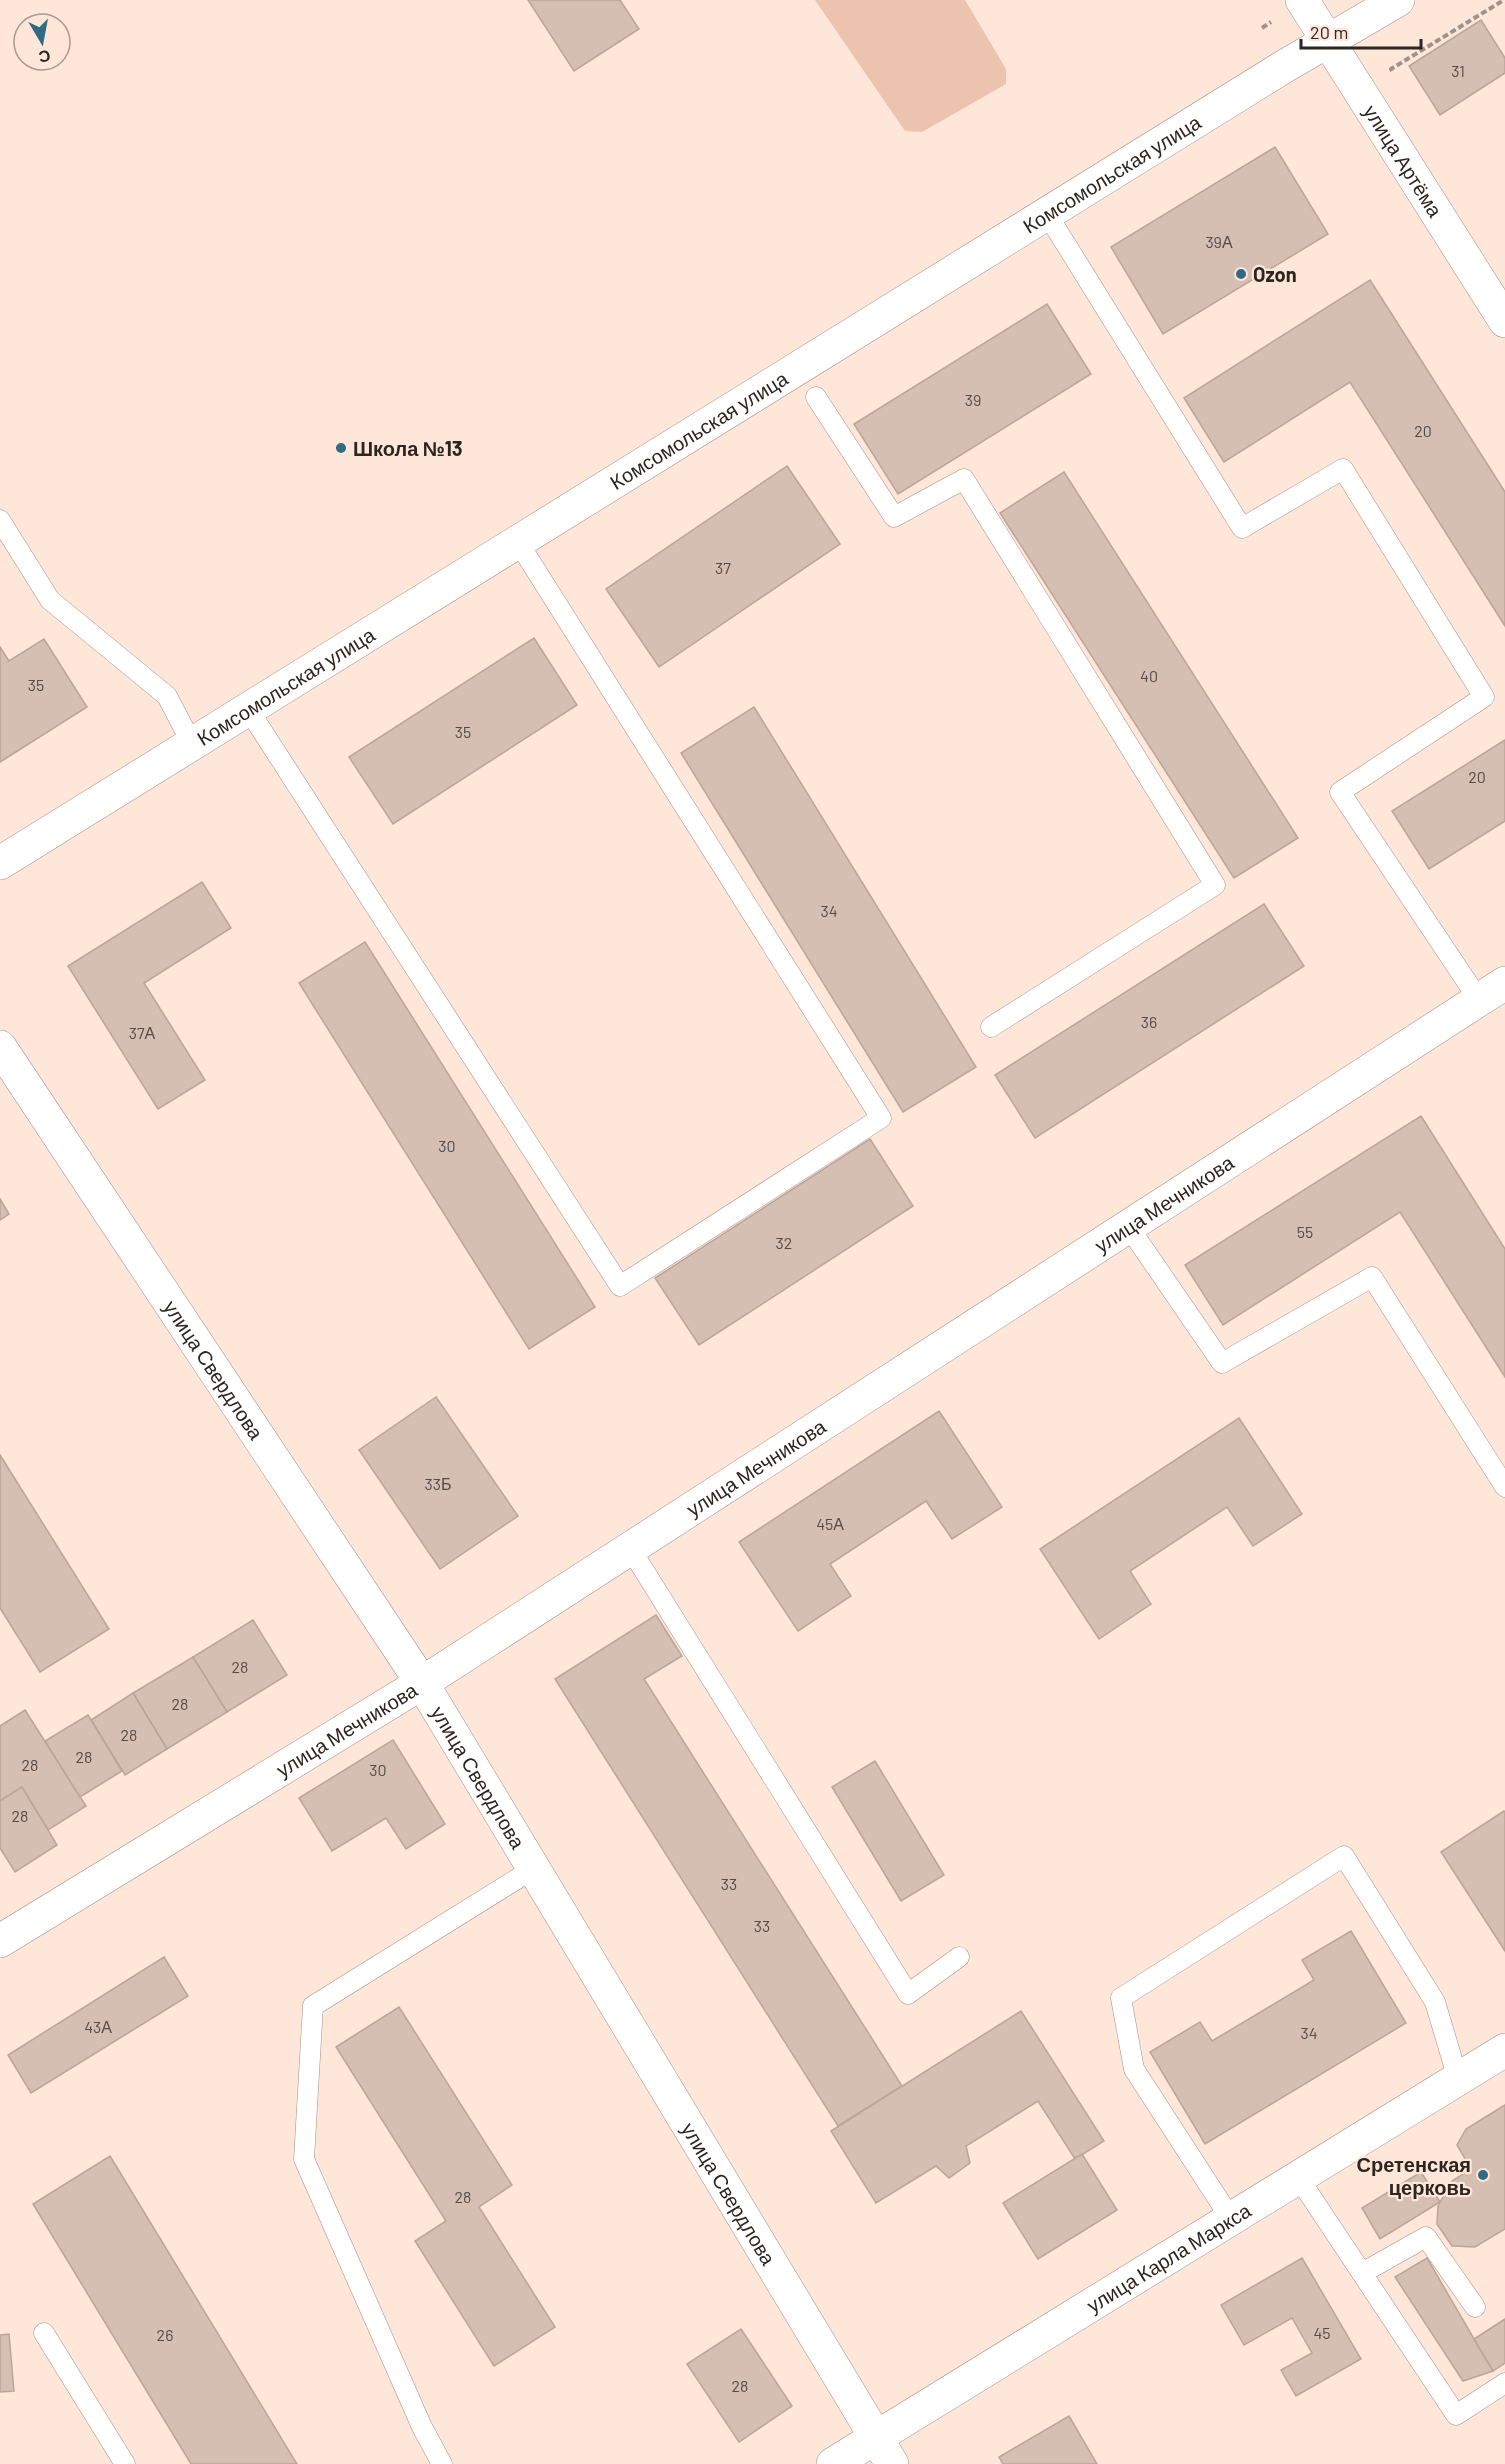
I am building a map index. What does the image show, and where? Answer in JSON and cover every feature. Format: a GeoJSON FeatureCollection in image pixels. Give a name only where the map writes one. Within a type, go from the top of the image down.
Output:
{"type":"FeatureCollection","features":[{"type":"Feature","properties":{"kind":"street","name":"улица Артёма"},"geometry":{"type":"LineString","coordinates":[[1302,0],[1505,321]]}},
{"type":"Feature","properties":{"kind":"street","name":"Комсомольская улица"},"geometry":{"type":"LineString","coordinates":[[0,863],[1327,40],[1398,0]]}},
{"type":"Feature","properties":{"kind":"street","name":"улица Мечникова"},"geometry":{"type":"LineString","coordinates":[[0,1941],[422,1683],[1492,991]]}},
{"type":"Feature","properties":{"kind":"street","name":"улица Свердлова"},"geometry":{"type":"LineString","coordinates":[[0,1047],[422,1683],[883,2451]]}},
{"type":"Feature","properties":{"kind":"street","name":"улица Карла Маркса"},"geometry":{"type":"LineString","coordinates":[[833,2464],[883,2451],[1230,2219],[1505,2050]]}},
{"type":"Feature","properties":{"kind":"lane"},"geometry":{"type":"LineString","coordinates":[[1047,214],[1242,528],[1342,469],[1484,697],[1340,792],[1492,991]]}},
{"type":"Feature","properties":{"kind":"lane"},"geometry":{"type":"LineString","coordinates":[[816,397],[894,517],[964,479],[1215,885],[991,1028]]}},
{"type":"Feature","properties":{"kind":"lane"},"geometry":{"type":"LineString","coordinates":[[0,520],[50,600],[167,696],[192,744]]}},
{"type":"Feature","properties":{"kind":"lane"},"geometry":{"type":"LineString","coordinates":[[248,709],[620,1286],[881,1118],[518,542]]}},
{"type":"Feature","properties":{"kind":"lane"},"geometry":{"type":"LineString","coordinates":[[1128,1226],[1222,1363],[1372,1277],[1505,1487]]}},
{"type":"Feature","properties":{"kind":"lane"},"geometry":{"type":"LineString","coordinates":[[630,1548],[909,1994],[959,1957]]}},
{"type":"Feature","properties":{"kind":"lane"},"geometry":{"type":"LineString","coordinates":[[1230,2219],[1134,2069],[1121,1998],[1344,1856],[1435,2002],[1458,2079]]}},
{"type":"Feature","properties":{"kind":"lane"},"geometry":{"type":"LineString","coordinates":[[442,2464],[423,2427],[304,2159],[313,2006],[533,1869]]}},
{"type":"Feature","properties":{"kind":"lane"},"geometry":{"type":"LineString","coordinates":[[1298,2177],[1456,2415],[1505,2383]]}},
{"type":"Feature","properties":{"kind":"lane"},"geometry":{"type":"LineString","coordinates":[[1362,2273],[1426,2237],[1476,2307]]}},
{"type":"Feature","properties":{"kind":"lane"},"geometry":{"type":"LineString","coordinates":[[44,2333],[125,2464]]}},
{"type":"Feature","properties":{"kind":"path"},"geometry":{"type":"LineString","coordinates":[[1398,79],[1391,69],[1504,0]]}},
{"type":"Feature","properties":{"kind":"shaded area"},"geometry":{"type":"Polygon","coordinates":[[[815,0],[965,0],[1006,69],[1006,84],[922,132],[905,131],[815,0]]]}},
{"type":"Feature","properties":{"kind":"building"},"geometry":{"type":"Polygon","coordinates":[[[528,0],[620,0],[639,29],[574,71],[528,0]]]}},
{"type":"Feature","properties":{"kind":"building"},"geometry":{"type":"Polygon","coordinates":[[[1481,20],[1505,58],[1505,73],[1440,115],[1409,66],[1481,20]]]}},
{"type":"Feature","properties":{"kind":"building"},"geometry":{"type":"Polygon","coordinates":[[[1275,147],[1328,234],[1163,334],[1111,247],[1275,147]]]}},
{"type":"Feature","properties":{"kind":"building"},"geometry":{"type":"Polygon","coordinates":[[[1370,280],[1505,492],[1505,626],[1350,382],[1224,462],[1184,398],[1370,280]]]}},
{"type":"Feature","properties":{"kind":"building"},"geometry":{"type":"Polygon","coordinates":[[[1047,304],[1091,374],[898,494],[854,424],[1047,304]]]}},
{"type":"Feature","properties":{"kind":"building"},"geometry":{"type":"Polygon","coordinates":[[[787,466],[840,544],[659,667],[606,589],[787,466]]]}},
{"type":"Feature","properties":{"kind":"building"},"geometry":{"type":"Polygon","coordinates":[[[1064,472],[1298,838],[1234,878],[1000,513],[1064,472]]]}},
{"type":"Feature","properties":{"kind":"building"},"geometry":{"type":"Polygon","coordinates":[[[534,638],[577,705],[393,824],[349,757],[534,638]]]}},
{"type":"Feature","properties":{"kind":"building"},"geometry":{"type":"Polygon","coordinates":[[[44,639],[87,707],[0,762],[0,647],[9,661],[44,639]]]}},
{"type":"Feature","properties":{"kind":"building"},"geometry":{"type":"Polygon","coordinates":[[[754,707],[976,1067],[903,1112],[681,753],[754,707]]]}},
{"type":"Feature","properties":{"kind":"building"},"geometry":{"type":"Polygon","coordinates":[[[1505,740],[1505,821],[1429,869],[1392,811],[1505,740]]]}},
{"type":"Feature","properties":{"kind":"building"},"geometry":{"type":"Polygon","coordinates":[[[202,882],[231,928],[144,983],[205,1080],[158,1109],[68,966],[202,882]]]}},
{"type":"Feature","properties":{"kind":"building"},"geometry":{"type":"Polygon","coordinates":[[[1264,904],[1304,966],[1035,1138],[995,1075],[1264,904]]]}},
{"type":"Feature","properties":{"kind":"building"},"geometry":{"type":"Polygon","coordinates":[[[365,942],[595,1307],[529,1349],[299,983],[365,942]]]}},
{"type":"Feature","properties":{"kind":"building"},"geometry":{"type":"Polygon","coordinates":[[[1421,1116],[1505,1249],[1505,1377],[1400,1212],[1223,1325],[1185,1265],[1421,1116]]]}},
{"type":"Feature","properties":{"kind":"building"},"geometry":{"type":"Polygon","coordinates":[[[870,1139],[913,1206],[699,1345],[655,1278],[870,1139]]]}},
{"type":"Feature","properties":{"kind":"building"},"geometry":{"type":"Polygon","coordinates":[[[0,1199],[9,1214],[0,1220],[0,1199]]]}},
{"type":"Feature","properties":{"kind":"building"},"geometry":{"type":"Polygon","coordinates":[[[436,1397],[518,1516],[440,1569],[359,1450],[436,1397]]]}},
{"type":"Feature","properties":{"kind":"building"},"geometry":{"type":"Polygon","coordinates":[[[939,1411],[1002,1507],[952,1539],[926,1501],[830,1564],[851,1596],[798,1631],[739,1542],[939,1411]]]}},
{"type":"Feature","properties":{"kind":"building"},"geometry":{"type":"Polygon","coordinates":[[[1239,1418],[1302,1514],[1253,1546],[1227,1507],[1130,1571],[1151,1604],[1099,1639],[1040,1549],[1239,1418]]]}},
{"type":"Feature","properties":{"kind":"building"},"geometry":{"type":"Polygon","coordinates":[[[0,1455],[109,1629],[40,1672],[0,1608],[0,1455]]]}},
{"type":"Feature","properties":{"kind":"building"},"geometry":{"type":"Polygon","coordinates":[[[656,1615],[682,1656],[644,1679],[902,2086],[838,2126],[555,1679],[656,1615]]]}},
{"type":"Feature","properties":{"kind":"building"},"geometry":{"type":"Polygon","coordinates":[[[253,1620],[287,1675],[227,1712],[193,1657],[253,1620]]]}},
{"type":"Feature","properties":{"kind":"building"},"geometry":{"type":"Polygon","coordinates":[[[193,1657],[227,1712],[167,1749],[133,1693],[193,1657]]]}},
{"type":"Feature","properties":{"kind":"building"},"geometry":{"type":"Polygon","coordinates":[[[133,1693],[167,1749],[125,1775],[91,1720],[133,1693]]]}},
{"type":"Feature","properties":{"kind":"building"},"geometry":{"type":"Polygon","coordinates":[[[25,1710],[86,1806],[48,1830],[22,1787],[0,1801],[0,1726],[25,1710]]]}},
{"type":"Feature","properties":{"kind":"building"},"geometry":{"type":"Polygon","coordinates":[[[88,1715],[122,1771],[80,1797],[45,1741],[88,1715]]]}},
{"type":"Feature","properties":{"kind":"building"},"geometry":{"type":"Polygon","coordinates":[[[393,1740],[445,1824],[406,1849],[386,1818],[332,1851],[299,1798],[393,1740]]]}},
{"type":"Feature","properties":{"kind":"building"},"geometry":{"type":"Polygon","coordinates":[[[875,1761],[944,1875],[901,1901],[832,1787],[875,1761]]]}},
{"type":"Feature","properties":{"kind":"building"},"geometry":{"type":"Polygon","coordinates":[[[22,1787],[57,1845],[15,1872],[0,1848],[0,1801],[22,1787]]]}},
{"type":"Feature","properties":{"kind":"building"},"geometry":{"type":"Polygon","coordinates":[[[1505,1812],[1505,1951],[1441,1852],[1505,1812]]]}},
{"type":"Feature","properties":{"kind":"building"},"geometry":{"type":"Polygon","coordinates":[[[1351,1931],[1406,2023],[1205,2144],[1150,2052],[1200,2022],[1212,2041],[1314,1980],[1302,1960],[1351,1931]]]}},
{"type":"Feature","properties":{"kind":"building"},"geometry":{"type":"Polygon","coordinates":[[[164,1957],[188,1996],[31,2093],[8,2055],[164,1957]]]}},
{"type":"Feature","properties":{"kind":"building"},"geometry":{"type":"Polygon","coordinates":[[[399,2007],[512,2185],[479,2207],[555,2327],[494,2366],[415,2241],[446,2221],[336,2047],[399,2007]]]}},
{"type":"Feature","properties":{"kind":"building"},"geometry":{"type":"Polygon","coordinates":[[[1021,2011],[1104,2141],[1075,2159],[1038,2101],[966,2146],[970,2163],[949,2178],[936,2166],[876,2203],[831,2131],[1021,2011]]]}},
{"type":"Feature","properties":{"kind":"building","name":"Сретенская церковь"},"geometry":{"type":"Polygon","coordinates":[[[1505,2105],[1505,2229],[1475,2247],[1452,2246],[1437,2224],[1438,2206],[1452,2181],[1471,2169],[1457,2145],[1466,2129],[1505,2105]]]}},
{"type":"Feature","properties":{"kind":"building"},"geometry":{"type":"Polygon","coordinates":[[[1082,2154],[1117,2210],[1038,2259],[1003,2203],[1082,2154]]]}},
{"type":"Feature","properties":{"kind":"building"},"geometry":{"type":"Polygon","coordinates":[[[110,2156],[297,2464],[191,2464],[33,2204],[110,2156]]]}},
{"type":"Feature","properties":{"kind":"building"},"geometry":{"type":"Polygon","coordinates":[[[1421,2172],[1440,2202],[1380,2239],[1362,2208],[1421,2172]]]}},
{"type":"Feature","properties":{"kind":"building"},"geometry":{"type":"Polygon","coordinates":[[[1302,2258],[1361,2359],[1296,2396],[1281,2370],[1312,2353],[1292,2318],[1244,2345],[1221,2305],[1302,2258]]]}},
{"type":"Feature","properties":{"kind":"building"},"geometry":{"type":"Polygon","coordinates":[[[1427,2258],[1493,2371],[1463,2381],[1395,2277],[1427,2258]]]}},
{"type":"Feature","properties":{"kind":"building"},"geometry":{"type":"Polygon","coordinates":[[[1505,2319],[1505,2363],[1493,2371],[1474,2339],[1505,2319]]]}},
{"type":"Feature","properties":{"kind":"building"},"geometry":{"type":"Polygon","coordinates":[[[741,2329],[792,2406],[739,2442],[687,2364],[741,2329]]]}},
{"type":"Feature","properties":{"kind":"building"},"geometry":{"type":"Polygon","coordinates":[[[9,2334],[14,2391],[0,2392],[0,2335],[9,2334]]]}},
{"type":"Feature","properties":{"kind":"building"},"geometry":{"type":"Polygon","coordinates":[[[1069,2416],[1097,2464],[1003,2464],[999,2457],[1069,2416]]]}},
{"type":"Feature","properties":{"kind":"place","name":"Ozon"},"geometry":{"type":"Point","coordinates":[1241,274]}},
{"type":"Feature","properties":{"kind":"place","name":"Школа №13"},"geometry":{"type":"Point","coordinates":[341,448]}},
{"type":"Feature","properties":{"kind":"place","name":"Сретенская церковь"},"geometry":{"type":"Point","coordinates":[1483,2175]}}]}
